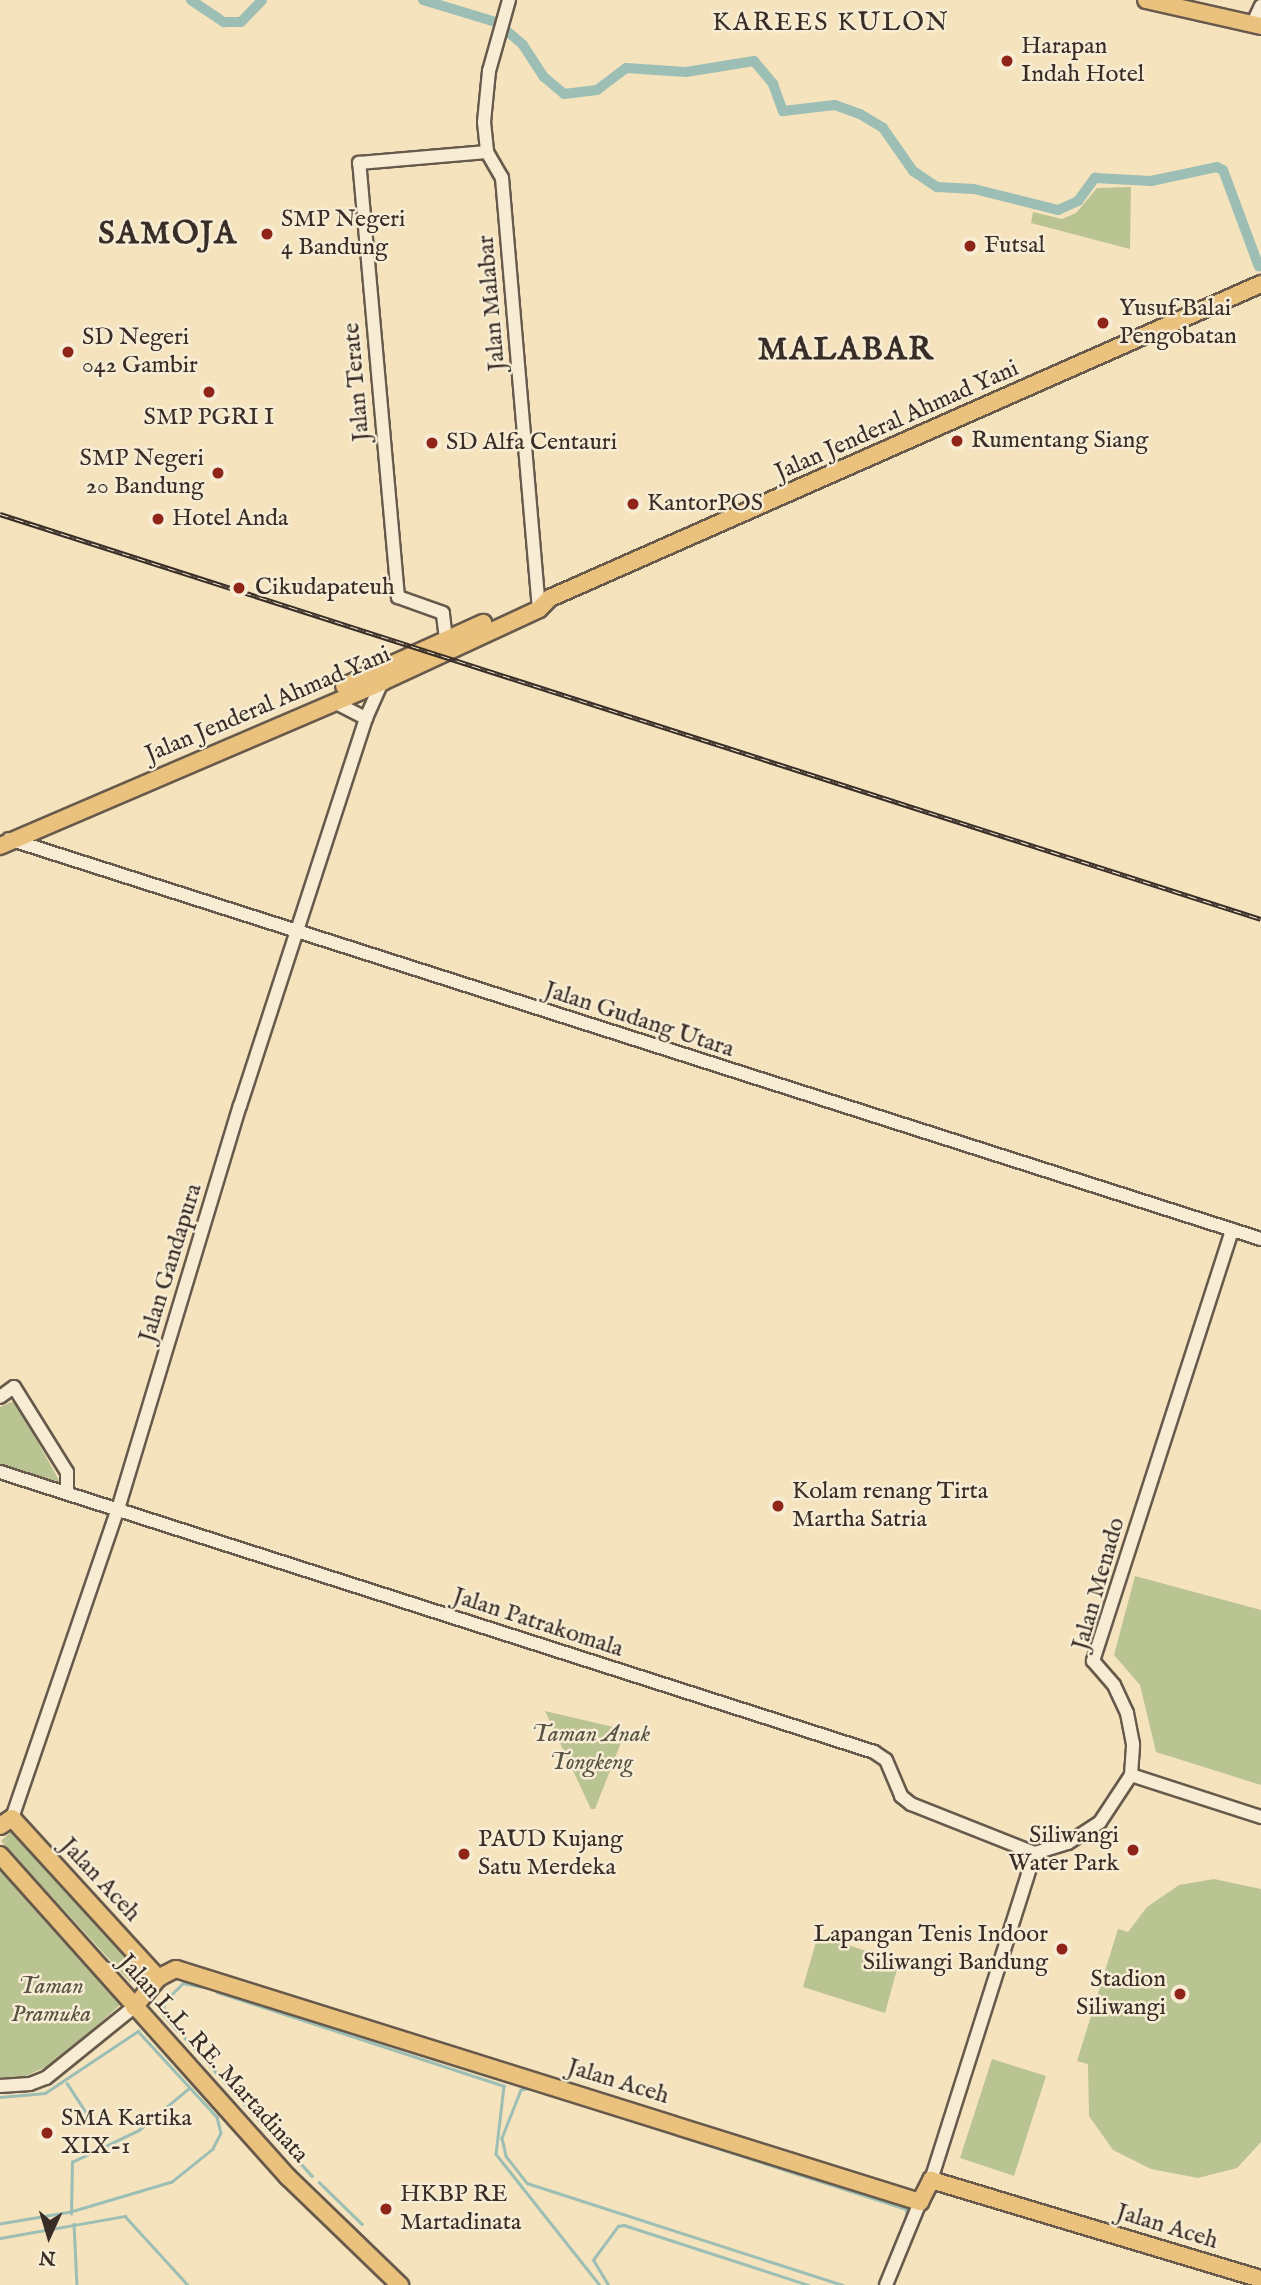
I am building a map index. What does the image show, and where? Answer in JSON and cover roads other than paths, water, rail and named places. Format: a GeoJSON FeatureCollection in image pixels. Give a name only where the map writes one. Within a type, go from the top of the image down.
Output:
{"type":"FeatureCollection","features":[{"type":"Feature","properties":{"kind":"main road"},"geometry":{"type":"LineString","coordinates":[[1146,0],[1257,26]]}},
{"type":"Feature","properties":{"kind":"main road","name":"Jalan Jenderal Ahmad Yani"},"geometry":{"type":"LineString","coordinates":[[137,782],[382,682],[542,602],[1261,284]]}},
{"type":"Feature","properties":{"kind":"main road","name":"Jalan Jenderal Ahmad Yani"},"geometry":{"type":"LineString","coordinates":[[5,841],[446,639],[542,602]]}},
{"type":"Feature","properties":{"kind":"main road","name":"Jalan Aceh"},"geometry":{"type":"LineString","coordinates":[[6,1822],[158,1978],[172,1969],[181,1970],[920,2202]]}},
{"type":"Feature","properties":{"kind":"main road","name":"Jalan L.L. RE. Martadinata"},"geometry":{"type":"LineString","coordinates":[[0,1856],[298,2187],[400,2285]]}},
{"type":"Feature","properties":{"kind":"main road"},"geometry":{"type":"LineString","coordinates":[[134,2007],[158,1978]]}},
{"type":"Feature","properties":{"kind":"main road"},"geometry":{"type":"LineString","coordinates":[[920,2202],[931,2180]]}},
{"type":"Feature","properties":{"kind":"main road","name":"Jalan Aceh"},"geometry":{"type":"LineString","coordinates":[[931,2180],[1261,2279]]}},
{"type":"Feature","properties":{"kind":"street","name":"Jalan Malabar"},"geometry":{"type":"LineString","coordinates":[[509,0],[485,89],[487,152],[502,178],[542,602]]}},
{"type":"Feature","properties":{"kind":"street"},"geometry":{"type":"LineString","coordinates":[[1257,26],[1261,6]]}},
{"type":"Feature","properties":{"kind":"street","name":"Jalan Terate"},"geometry":{"type":"LineString","coordinates":[[446,639],[448,622],[443,613],[398,597],[359,163],[487,152]]}},
{"type":"Feature","properties":{"kind":"street","name":"Jalan Gandapura"},"geometry":{"type":"LineString","coordinates":[[6,1822],[118,1509],[366,718],[382,682]]}},
{"type":"Feature","properties":{"kind":"street"},"geometry":{"type":"LineString","coordinates":[[334,702],[366,718]]}},
{"type":"Feature","properties":{"kind":"street","name":"Jalan Gudang Utara"},"geometry":{"type":"LineString","coordinates":[[5,841],[1261,1239]]}},
{"type":"Feature","properties":{"kind":"street","name":"Jalan Menado"},"geometry":{"type":"LineString","coordinates":[[1131,1775],[1133,1744],[1127,1713],[1114,1685],[1093,1661],[1232,1230]]}},
{"type":"Feature","properties":{"kind":"street"},"geometry":{"type":"LineString","coordinates":[[0,1396],[14,1387],[67,1472],[67,1491]]}},
{"type":"Feature","properties":{"kind":"street","name":"Jalan Patrakomala"},"geometry":{"type":"LineString","coordinates":[[0,1472],[67,1491],[874,1752],[886,1760],[901,1796],[911,1804],[1035,1853]]}},
{"type":"Feature","properties":{"kind":"street"},"geometry":{"type":"LineString","coordinates":[[931,2180],[1035,1853],[1069,1843],[1100,1822],[1131,1775],[1261,1817]]}},
{"type":"Feature","properties":{"kind":"street"},"geometry":{"type":"LineString","coordinates":[[0,2086],[30,2084],[53,2073],[134,2007]]}},
{"type":"Feature","properties":{"kind":"street"},"geometry":{"type":"LineString","coordinates":[[887,2285],[920,2202]]}},
{"type":"Feature","properties":{"kind":"waterway"},"geometry":{"type":"LineString","coordinates":[[191,0],[224,22],[241,22],[262,0]]}},
{"type":"Feature","properties":{"kind":"waterway"},"geometry":{"type":"LineString","coordinates":[[423,0],[496,22],[523,45],[544,77],[564,94],[597,90],[626,68],[686,72],[754,61],[773,84],[783,111],[835,105],[860,114],[883,128],[913,171],[937,187],[974,189],[1058,210],[1078,201],[1095,178],[1151,181],[1217,167],[1223,170],[1259,267]]}},
{"type":"Feature","properties":{"kind":"waterway"},"geometry":{"type":"LineString","coordinates":[[177,2031],[163,2015],[164,2002],[183,1983],[203,1987]]}},
{"type":"Feature","properties":{"kind":"waterway"},"geometry":{"type":"LineString","coordinates":[[217,1992],[504,2086],[496,2154],[600,2285]]}},
{"type":"Feature","properties":{"kind":"waterway"},"geometry":{"type":"LineString","coordinates":[[0,2097],[45,2093],[138,2031],[217,2117],[221,2133],[213,2149],[172,2182],[71,2212],[0,2224]]}},
{"type":"Feature","properties":{"kind":"waterway"},"geometry":{"type":"LineString","coordinates":[[185,2038],[262,2123]]}},
{"type":"Feature","properties":{"kind":"waterway"},"geometry":{"type":"LineString","coordinates":[[67,2083],[88,2115]]}},
{"type":"Feature","properties":{"kind":"waterway"},"geometry":{"type":"LineString","coordinates":[[71,2214],[72,2162],[139,2130],[189,2088]]}},
{"type":"Feature","properties":{"kind":"waterway"},"geometry":{"type":"LineString","coordinates":[[532,2088],[521,2090],[502,2138],[506,2156],[527,2183],[843,2285]]}},
{"type":"Feature","properties":{"kind":"waterway"},"geometry":{"type":"LineString","coordinates":[[572,2101],[906,2209],[908,2217]]}},
{"type":"Feature","properties":{"kind":"waterway"},"geometry":{"type":"LineString","coordinates":[[265,2127],[285,2147]]}},
{"type":"Feature","properties":{"kind":"waterway"},"geometry":{"type":"LineString","coordinates":[[296,2158],[312,2176]]}},
{"type":"Feature","properties":{"kind":"waterway"},"geometry":{"type":"LineString","coordinates":[[319,2182],[362,2224]]}},
{"type":"Feature","properties":{"kind":"waterway"},"geometry":{"type":"LineString","coordinates":[[0,2238],[125,2216],[188,2285]]}},
{"type":"Feature","properties":{"kind":"waterway"},"geometry":{"type":"LineString","coordinates":[[74,2224],[77,2285]]}},
{"type":"Feature","properties":{"kind":"waterway"},"geometry":{"type":"LineString","coordinates":[[608,2285],[593,2260],[618,2226],[624,2225],[809,2285]]}},
{"type":"Feature","properties":{"kind":"waterway"},"geometry":{"type":"LineString","coordinates":[[879,2285],[886,2268]]}},
{"type":"Feature","properties":{"kind":"railway"},"geometry":{"type":"LineString","coordinates":[[0,514],[1261,919]]}},
{"type":"Feature","properties":{"kind":"place","name":"Harapan Indah Hotel"},"geometry":{"type":"Point","coordinates":[1007,61]}},
{"type":"Feature","properties":{"kind":"place","name":"SMP Negeri 4 Bandung"},"geometry":{"type":"Point","coordinates":[267,234]}},
{"type":"Feature","properties":{"kind":"place","name":"Futsal"},"geometry":{"type":"Point","coordinates":[970,246]}},
{"type":"Feature","properties":{"kind":"place","name":"Yusuf Balai Pengobatan"},"geometry":{"type":"Point","coordinates":[1103,323]}},
{"type":"Feature","properties":{"kind":"place","name":"SD Negeri 042 Gambir"},"geometry":{"type":"Point","coordinates":[68,352]}},
{"type":"Feature","properties":{"kind":"place","name":"SMP PGRI I"},"geometry":{"type":"Point","coordinates":[209,392]}},
{"type":"Feature","properties":{"kind":"place","name":"Rumentang Siang"},"geometry":{"type":"Point","coordinates":[957,441]}},
{"type":"Feature","properties":{"kind":"place","name":"SD Alfa Centauri"},"geometry":{"type":"Point","coordinates":[432,443]}},
{"type":"Feature","properties":{"kind":"place","name":"SMP Negeri 20 Bandung"},"geometry":{"type":"Point","coordinates":[218,473]}},
{"type":"Feature","properties":{"kind":"place","name":"KantorPOS"},"geometry":{"type":"Point","coordinates":[633,504]}},
{"type":"Feature","properties":{"kind":"place","name":"Hotel Anda"},"geometry":{"type":"Point","coordinates":[158,519]}},
{"type":"Feature","properties":{"kind":"place","name":"Cikudapateuh"},"geometry":{"type":"Point","coordinates":[239,588]}},
{"type":"Feature","properties":{"kind":"place","name":"Kolam renang Tirta Martha Satria"},"geometry":{"type":"Point","coordinates":[778,1506]}},
{"type":"Feature","properties":{"kind":"place","name":"Siliwangi Water Park"},"geometry":{"type":"Point","coordinates":[1133,1850]}},
{"type":"Feature","properties":{"kind":"place","name":"PAUD Kujang Satu Merdeka"},"geometry":{"type":"Point","coordinates":[464,1854]}},
{"type":"Feature","properties":{"kind":"place","name":"Lapangan Tenis Indoor Siliwangi Bandung"},"geometry":{"type":"Point","coordinates":[1062,1949]}},
{"type":"Feature","properties":{"kind":"place","name":"Stadion Siliwangi"},"geometry":{"type":"Point","coordinates":[1180,1994]}},
{"type":"Feature","properties":{"kind":"place","name":"SMA Kartika XIX-1"},"geometry":{"type":"Point","coordinates":[47,2133]}},
{"type":"Feature","properties":{"kind":"place","name":"HKBP RE Martadinata"},"geometry":{"type":"Point","coordinates":[386,2209]}},
{"type":"Feature","properties":{"kind":"district","name":"KAREES KULON"},"geometry":{"type":"Point","coordinates":[831,23]}},
{"type":"Feature","properties":{"kind":"district","name":"SAMOJA"},"geometry":{"type":"Point","coordinates":[168,235]}},
{"type":"Feature","properties":{"kind":"district","name":"MALABAR"},"geometry":{"type":"Point","coordinates":[846,351]}},
{"type":"Feature","properties":{"kind":"park label","name":"Taman Anak Tongkeng"},"geometry":{"type":"Point","coordinates":[591,1749]}},
{"type":"Feature","properties":{"kind":"park label","name":"Taman Pramuka"},"geometry":{"type":"Point","coordinates":[51,2001]}}]}
